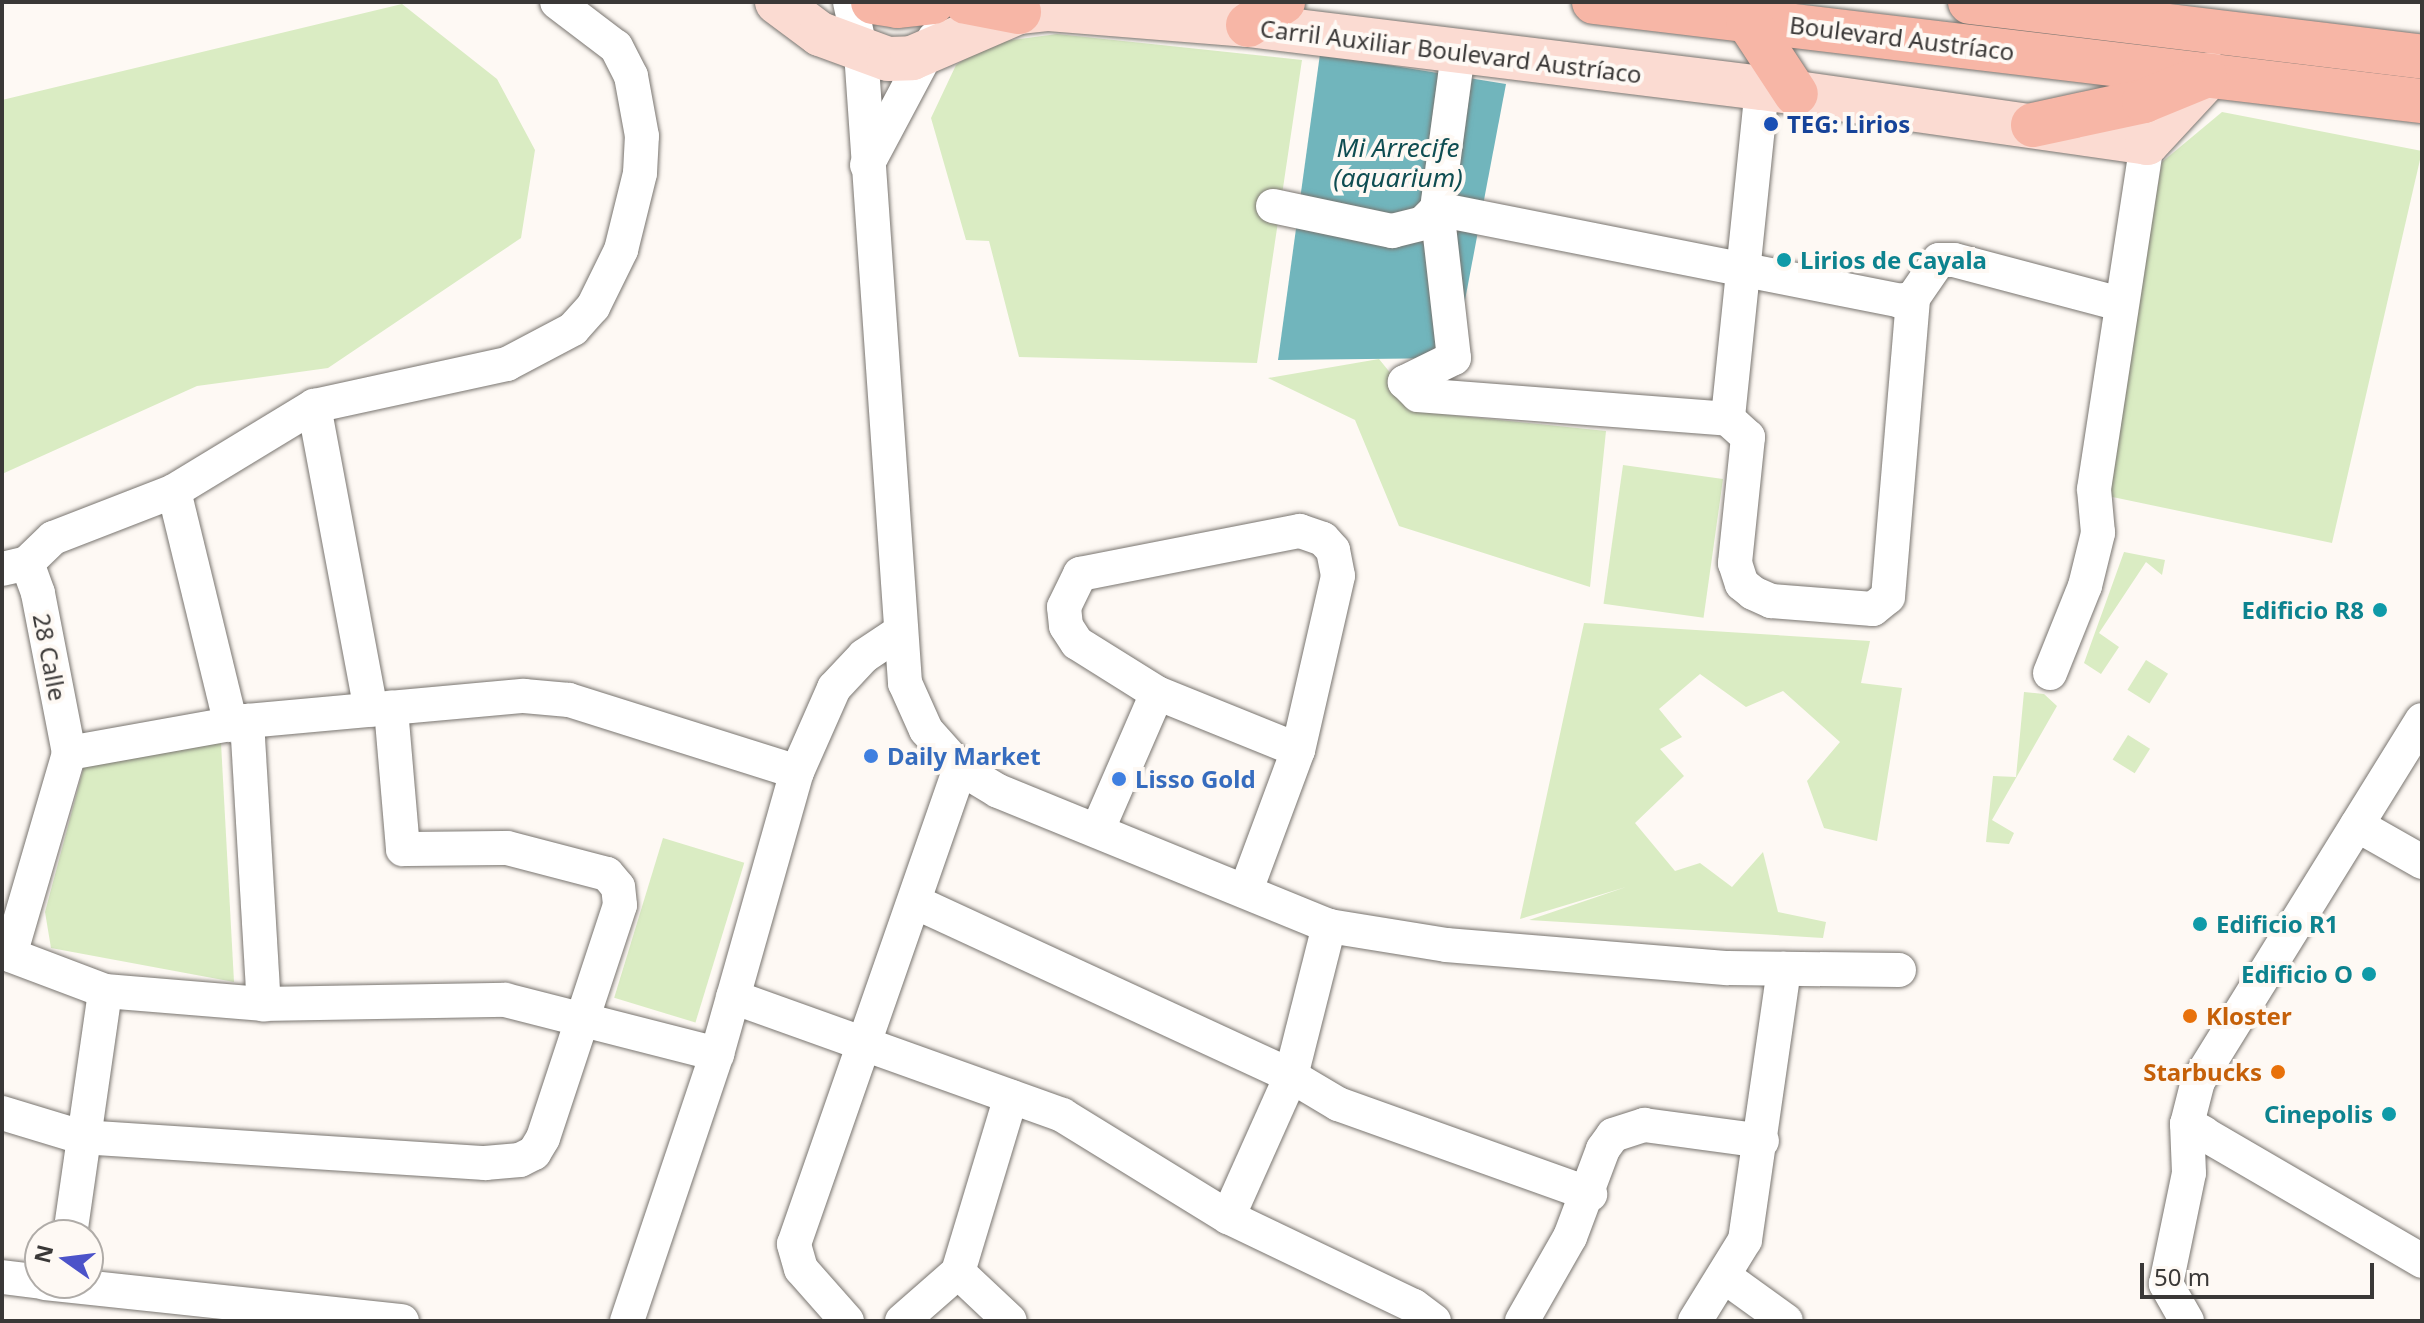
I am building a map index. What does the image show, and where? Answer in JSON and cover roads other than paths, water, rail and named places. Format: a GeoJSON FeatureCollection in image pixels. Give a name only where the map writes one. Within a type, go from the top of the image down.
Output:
{"type":"FeatureCollection","features":[{"type":"Feature","properties":{"kind":"main road"},"geometry":{"type":"LineString","coordinates":[[873,2],[897,6],[933,2]]}},
{"type":"Feature","properties":{"kind":"main road"},"geometry":{"type":"LineString","coordinates":[[966,2],[1019,12]]}},
{"type":"Feature","properties":{"kind":"main road"},"geometry":{"type":"LineString","coordinates":[[1248,25],[1283,2]]}},
{"type":"Feature","properties":{"kind":"main road","name":"Boulevard Austríaco"},"geometry":{"type":"LineString","coordinates":[[1594,2],[2422,101]]}},
{"type":"Feature","properties":{"kind":"main road","name":"Boulevard Austríaco"},"geometry":{"type":"LineString","coordinates":[[1970,2],[2422,57]]}},
{"type":"Feature","properties":{"kind":"main road"},"geometry":{"type":"LineString","coordinates":[[1748,21],[1779,91]]}},
{"type":"Feature","properties":{"kind":"main road"},"geometry":{"type":"LineString","coordinates":[[2033,125],[2144,101],[2211,74]]}},
{"type":"Feature","properties":{"kind":"street"},"geometry":{"type":"LineString","coordinates":[[14,566],[53,538],[174,491],[314,406],[507,364],[545,348],[593,307],[632,213],[642,136],[631,76],[616,47],[557,2]]}},
{"type":"Feature","properties":{"kind":"street","name":"Carril Auxiliar Boulevard Austríaco"},"geometry":{"type":"LineString","coordinates":[[777,2],[820,34],[861,52],[888,59],[931,52],[1019,12],[1049,9],[1248,25],[1779,91],[2147,143]]}},
{"type":"Feature","properties":{"kind":"street"},"geometry":{"type":"LineString","coordinates":[[850,2],[861,52],[905,683],[926,730],[960,768],[998,791],[1098,829],[1329,926],[1446,945],[1784,969],[1899,970]]}},
{"type":"Feature","properties":{"kind":"street"},"geometry":{"type":"LineString","coordinates":[[867,165],[931,52],[944,2]]}},
{"type":"Feature","properties":{"kind":"street"},"geometry":{"type":"LineString","coordinates":[[1458,53],[1437,209],[1454,358],[1405,382],[1418,395],[1728,419],[1748,437],[1735,563],[1742,584],[1771,601],[1873,609],[1882,606],[1890,585],[1913,298],[1929,269],[1939,260],[1954,260],[2121,304]]}},
{"type":"Feature","properties":{"kind":"street"},"geometry":{"type":"LineString","coordinates":[[2050,673],[2093,560],[2098,533],[2094,489],[2147,143],[2211,74]]}},
{"type":"Feature","properties":{"kind":"street"},"geometry":{"type":"LineString","coordinates":[[1728,419],[1745,271],[1779,91]]}},
{"type":"Feature","properties":{"kind":"street"},"geometry":{"type":"LineString","coordinates":[[1273,206],[1392,231],[1423,223],[1437,209]]}},
{"type":"Feature","properties":{"kind":"street"},"geometry":{"type":"LineString","coordinates":[[1437,209],[1900,301],[1913,298]]}},
{"type":"Feature","properties":{"kind":"street"},"geometry":{"type":"LineString","coordinates":[[2,1113],[81,1137],[485,1163],[520,1160],[534,1153],[543,1138],[620,905],[618,887],[607,874],[507,848],[403,849],[381,709],[314,406]]}},
{"type":"Feature","properties":{"kind":"street"},"geometry":{"type":"LineString","coordinates":[[174,491],[239,723],[264,1004]]}},
{"type":"Feature","properties":{"kind":"street"},"geometry":{"type":"LineString","coordinates":[[1246,890],[1298,750],[1338,576],[1333,550],[1323,539],[1300,531],[1276,532],[1080,574],[1064,607],[1066,626],[1094,655],[1157,693],[1298,750]]}},
{"type":"Feature","properties":{"kind":"street","name":"28 Calle"},"geometry":{"type":"LineString","coordinates":[[14,566],[38,593],[69,753]]}},
{"type":"Feature","properties":{"kind":"street"},"geometry":{"type":"LineString","coordinates":[[627,1321],[717,1054],[797,772],[834,688],[864,656],[900,632]]}},
{"type":"Feature","properties":{"kind":"street"},"geometry":{"type":"LineString","coordinates":[[1098,829],[1157,693]]}},
{"type":"Feature","properties":{"kind":"street"},"geometry":{"type":"LineString","coordinates":[[717,1054],[583,1015],[505,1000],[264,1004],[105,991],[6,954],[69,753],[239,723],[524,696],[569,700],[797,772]]}},
{"type":"Feature","properties":{"kind":"street"},"geometry":{"type":"LineString","coordinates":[[2187,1321],[2166,1284],[2189,1173],[2187,1124],[2198,1081],[2422,720]]}},
{"type":"Feature","properties":{"kind":"street"},"geometry":{"type":"LineString","coordinates":[[847,1321],[801,1269],[794,1244],[960,768]]}},
{"type":"Feature","properties":{"kind":"street"},"geometry":{"type":"LineString","coordinates":[[2357,825],[2422,862]]}},
{"type":"Feature","properties":{"kind":"street"},"geometry":{"type":"LineString","coordinates":[[915,902],[1291,1076],[1310,1090],[1399,1129],[1590,1194]]}},
{"type":"Feature","properties":{"kind":"street"},"geometry":{"type":"LineString","coordinates":[[1228,1217],[1291,1076],[1329,926]]}},
{"type":"Feature","properties":{"kind":"street"},"geometry":{"type":"LineString","coordinates":[[1695,1321],[1725,1277],[1745,1240],[1762,1141],[1784,969]]}},
{"type":"Feature","properties":{"kind":"street"},"geometry":{"type":"LineString","coordinates":[[72,1219],[81,1137],[105,991]]}},
{"type":"Feature","properties":{"kind":"street"},"geometry":{"type":"LineString","coordinates":[[733,997],[863,1041],[1062,1115],[1228,1217],[1414,1306],[1434,1321]]}},
{"type":"Feature","properties":{"kind":"street"},"geometry":{"type":"LineString","coordinates":[[902,1321],[958,1272],[1011,1097]]}},
{"type":"Feature","properties":{"kind":"street"},"geometry":{"type":"LineString","coordinates":[[2187,1124],[2422,1261]]}},
{"type":"Feature","properties":{"kind":"street"},"geometry":{"type":"LineString","coordinates":[[1522,1321],[1590,1194],[1603,1149],[1627,1127],[1762,1141]]}},
{"type":"Feature","properties":{"kind":"street"},"geometry":{"type":"LineString","coordinates":[[958,1272],[1010,1321]]}},
{"type":"Feature","properties":{"kind":"street"},"geometry":{"type":"LineString","coordinates":[[2,1277],[24,1280]]}},
{"type":"Feature","properties":{"kind":"street"},"geometry":{"type":"LineString","coordinates":[[1725,1277],[1786,1321]]}},
{"type":"Feature","properties":{"kind":"street"},"geometry":{"type":"LineString","coordinates":[[104,1289],[402,1321]]}},
{"type":"Feature","properties":{"kind":"water","name":"Mi Arrecife (aquarium)"},"geometry":{"type":"Polygon","coordinates":[[[1320,54],[1506,84],[1454,358],[1278,360],[1320,54]]]}},
{"type":"Feature","properties":{"kind":"place","name":"TEG: Lirios"},"geometry":{"type":"Point","coordinates":[1771,124]}},
{"type":"Feature","properties":{"kind":"place","name":"Lirios de Cayala"},"geometry":{"type":"Point","coordinates":[1784,260]}},
{"type":"Feature","properties":{"kind":"place","name":"Edificio R8"},"geometry":{"type":"Point","coordinates":[2380,610]}},
{"type":"Feature","properties":{"kind":"place","name":"Daily Market"},"geometry":{"type":"Point","coordinates":[871,756]}},
{"type":"Feature","properties":{"kind":"place","name":"Lisso Gold"},"geometry":{"type":"Point","coordinates":[1119,779]}},
{"type":"Feature","properties":{"kind":"place","name":"Edificio R1"},"geometry":{"type":"Point","coordinates":[2200,924]}},
{"type":"Feature","properties":{"kind":"place","name":"Edificio O"},"geometry":{"type":"Point","coordinates":[2369,974]}},
{"type":"Feature","properties":{"kind":"place","name":"Kloster"},"geometry":{"type":"Point","coordinates":[2190,1016]}},
{"type":"Feature","properties":{"kind":"place","name":"Starbucks"},"geometry":{"type":"Point","coordinates":[2278,1072]}},
{"type":"Feature","properties":{"kind":"place","name":"Cinepolis"},"geometry":{"type":"Point","coordinates":[2389,1114]}}]}
